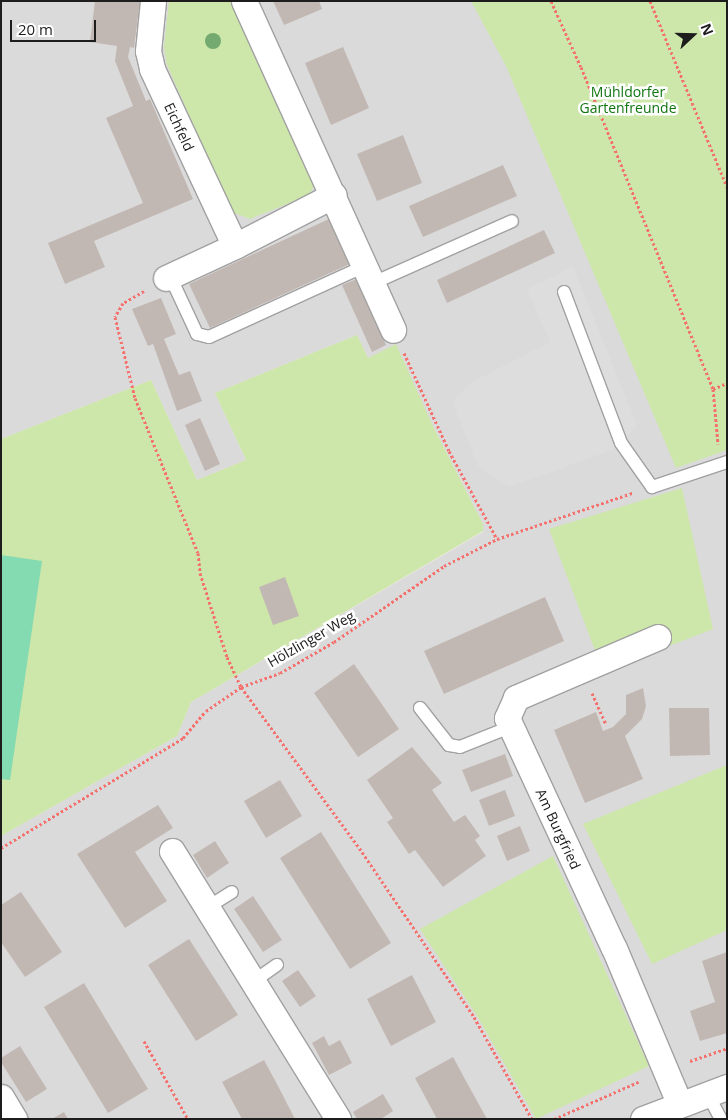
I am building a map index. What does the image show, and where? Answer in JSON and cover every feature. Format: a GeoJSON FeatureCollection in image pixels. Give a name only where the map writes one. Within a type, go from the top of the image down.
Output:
{"type":"FeatureCollection","features":[{"type":"Feature","properties":{"kind":"street","name":"Eichfeld"},"geometry":{"type":"LineString","coordinates":[[152,1],[148,51],[152,69],[235,246]]}},
{"type":"Feature","properties":{"kind":"street"},"geometry":{"type":"LineString","coordinates":[[244,1],[334,195],[393,330]]}},
{"type":"Feature","properties":{"kind":"street"},"geometry":{"type":"LineString","coordinates":[[168,277],[235,246],[334,195]]}},
{"type":"Feature","properties":{"kind":"street"},"geometry":{"type":"LineString","coordinates":[[510,727],[507,718],[516,698],[658,637]]}},
{"type":"Feature","properties":{"kind":"street","name":"Am Burgfried"},"geometry":{"type":"LineString","coordinates":[[510,727],[614,948],[664,1112],[717,1090]]}},
{"type":"Feature","properties":{"kind":"street"},"geometry":{"type":"LineString","coordinates":[[172,851],[338,1119]]}},
{"type":"Feature","properties":{"kind":"street"},"geometry":{"type":"LineString","coordinates":[[1,1097],[14,1119]]}},
{"type":"Feature","properties":{"kind":"lane"},"geometry":{"type":"LineString","coordinates":[[168,277],[196,334],[209,337],[369,274],[512,221]]}},
{"type":"Feature","properties":{"kind":"lane"},"geometry":{"type":"LineString","coordinates":[[564,292],[621,443],[652,487],[723,463]]}},
{"type":"Feature","properties":{"kind":"lane"},"geometry":{"type":"LineString","coordinates":[[420,708],[449,745],[460,747],[510,727]]}},
{"type":"Feature","properties":{"kind":"lane"},"geometry":{"type":"LineString","coordinates":[[208,907],[232,892]]}},
{"type":"Feature","properties":{"kind":"lane"},"geometry":{"type":"LineString","coordinates":[[254,981],[277,966]]}},
{"type":"Feature","properties":{"kind":"lane"},"geometry":{"type":"LineString","coordinates":[[717,1090],[720,1119]]}},
{"type":"Feature","properties":{"kind":"path"},"geometry":{"type":"LineString","coordinates":[[550,1],[581,67],[713,389],[723,463]]}},
{"type":"Feature","properties":{"kind":"path"},"geometry":{"type":"LineString","coordinates":[[650,1],[727,187]]}},
{"type":"Feature","properties":{"kind":"path"},"geometry":{"type":"LineString","coordinates":[[168,277],[123,303],[115,317],[135,398],[198,553],[200,573],[215,619],[242,687],[362,852],[474,1017],[532,1119]]}},
{"type":"Feature","properties":{"kind":"path"},"geometry":{"type":"LineString","coordinates":[[393,330],[449,451],[497,539]]}},
{"type":"Feature","properties":{"kind":"path"},"geometry":{"type":"LineString","coordinates":[[713,389],[727,384]]}},
{"type":"Feature","properties":{"kind":"path","name":"Hölzlinger Weg"},"geometry":{"type":"LineString","coordinates":[[1,848],[183,738],[206,711],[242,687],[280,672],[311,655],[444,566],[497,539],[652,487]]}},
{"type":"Feature","properties":{"kind":"path"},"geometry":{"type":"LineString","coordinates":[[583,669],[606,725]]}},
{"type":"Feature","properties":{"kind":"path"},"geometry":{"type":"LineString","coordinates":[[144,1041],[188,1119]]}},
{"type":"Feature","properties":{"kind":"shaded area"},"geometry":{"type":"Polygon","coordinates":[[[1,1],[727,1],[727,1119],[1,1119],[1,836],[177,736],[191,702],[483,532],[483,524],[433,426],[368,358],[357,335],[215,393],[246,460],[197,480],[151,380],[1,439],[1,1]]]}},
{"type":"Feature","properties":{"kind":"shaded area"},"geometry":{"type":"Polygon","coordinates":[[[573,267],[637,425],[617,448],[510,487],[478,466],[452,401],[472,382],[550,342],[527,289],[573,267]]]}},
{"type":"Feature","properties":{"kind":"green space"},"geometry":{"type":"Polygon","coordinates":[[[169,1],[232,1],[315,184],[309,195],[250,219],[232,212],[167,65],[164,47],[169,1]]]}},
{"type":"Feature","properties":{"kind":"green space","name":"Mühldorfer Gartenfreunde"},"geometry":{"type":"Polygon","coordinates":[[[471,1],[727,1],[727,450],[676,468],[506,66],[471,1]]]}},
{"type":"Feature","properties":{"kind":"green space"},"geometry":{"type":"Polygon","coordinates":[[[357,335],[368,358],[396,344],[433,426],[483,524],[483,531],[191,702],[177,736],[1,836],[1,439],[151,380],[197,480],[246,460],[215,393],[357,335]]]}},
{"type":"Feature","properties":{"kind":"green space"},"geometry":{"type":"Polygon","coordinates":[[[682,488],[713,629],[664,648],[656,629],[596,653],[549,529],[682,488]]]}},
{"type":"Feature","properties":{"kind":"green space"},"geometry":{"type":"Polygon","coordinates":[[[1,555],[42,561],[10,780],[1,779],[1,555]]]}},
{"type":"Feature","properties":{"kind":"green space"},"geometry":{"type":"Polygon","coordinates":[[[727,765],[727,930],[652,964],[583,824],[727,765]]]}},
{"type":"Feature","properties":{"kind":"green space"},"geometry":{"type":"Polygon","coordinates":[[[553,856],[649,1066],[536,1119],[477,1016],[420,929],[553,856]]]}},
{"type":"Feature","properties":{"kind":"building"},"geometry":{"type":"Polygon","coordinates":[[[95,1],[140,1],[134,48],[130,47],[128,57],[146,101],[150,99],[193,199],[94,241],[105,267],[65,284],[48,243],[143,203],[106,118],[133,106],[115,61],[117,46],[90,42],[95,1]]]}},
{"type":"Feature","properties":{"kind":"building"},"geometry":{"type":"Polygon","coordinates":[[[273,1],[319,1],[322,9],[284,25],[273,1]]]}},
{"type":"Feature","properties":{"kind":"building"},"geometry":{"type":"Polygon","coordinates":[[[343,47],[369,108],[331,125],[305,63],[343,47]]]}},
{"type":"Feature","properties":{"kind":"building"},"geometry":{"type":"Polygon","coordinates":[[[403,135],[422,183],[377,201],[357,154],[403,135]]]}},
{"type":"Feature","properties":{"kind":"building"},"geometry":{"type":"Polygon","coordinates":[[[503,165],[517,196],[423,237],[409,206],[503,165]]]}},
{"type":"Feature","properties":{"kind":"building"},"geometry":{"type":"Polygon","coordinates":[[[331,218],[352,263],[210,328],[189,284],[331,218]]]}},
{"type":"Feature","properties":{"kind":"building"},"geometry":{"type":"Polygon","coordinates":[[[544,230],[555,253],[447,303],[437,280],[544,230]]]}},
{"type":"Feature","properties":{"kind":"building"},"geometry":{"type":"Polygon","coordinates":[[[357,279],[386,345],[372,352],[342,285],[357,279]]]}},
{"type":"Feature","properties":{"kind":"building"},"geometry":{"type":"Polygon","coordinates":[[[161,298],[176,334],[164,339],[179,375],[190,371],[202,401],[177,411],[153,344],[148,346],[132,309],[161,298]]]}},
{"type":"Feature","properties":{"kind":"building"},"geometry":{"type":"Polygon","coordinates":[[[200,418],[220,464],[205,471],[185,425],[200,418]]]}},
{"type":"Feature","properties":{"kind":"building"},"geometry":{"type":"Polygon","coordinates":[[[285,577],[299,616],[273,625],[259,587],[285,577]]]}},
{"type":"Feature","properties":{"kind":"building"},"geometry":{"type":"Polygon","coordinates":[[[545,597],[564,641],[444,694],[424,651],[545,597]]]}},
{"type":"Feature","properties":{"kind":"building"},"geometry":{"type":"Polygon","coordinates":[[[354,664],[399,729],[358,757],[314,693],[354,664]]]}},
{"type":"Feature","properties":{"kind":"building"},"geometry":{"type":"Polygon","coordinates":[[[643,688],[646,706],[642,719],[625,736],[643,779],[585,803],[554,730],[596,712],[603,731],[613,727],[626,714],[626,695],[643,688]]]}},
{"type":"Feature","properties":{"kind":"building"},"geometry":{"type":"Polygon","coordinates":[[[669,708],[709,708],[710,755],[670,756],[669,708]]]}},
{"type":"Feature","properties":{"kind":"building"},"geometry":{"type":"Polygon","coordinates":[[[412,747],[442,783],[432,790],[454,822],[465,815],[480,836],[475,840],[486,856],[443,887],[415,850],[409,854],[387,822],[393,818],[367,780],[412,747]]]}},
{"type":"Feature","properties":{"kind":"building"},"geometry":{"type":"Polygon","coordinates":[[[505,754],[513,776],[471,792],[462,770],[505,754]]]}},
{"type":"Feature","properties":{"kind":"building"},"geometry":{"type":"Polygon","coordinates":[[[280,780],[302,816],[266,838],[244,801],[280,780]]]}},
{"type":"Feature","properties":{"kind":"building"},"geometry":{"type":"Polygon","coordinates":[[[505,790],[515,816],[489,826],[479,800],[505,790]]]}},
{"type":"Feature","properties":{"kind":"building"},"geometry":{"type":"Polygon","coordinates":[[[158,805],[173,828],[135,852],[167,901],[125,928],[77,854],[158,805]]]}},
{"type":"Feature","properties":{"kind":"building"},"geometry":{"type":"Polygon","coordinates":[[[520,826],[530,851],[507,861],[497,836],[520,826]]]}},
{"type":"Feature","properties":{"kind":"building"},"geometry":{"type":"Polygon","coordinates":[[[321,832],[391,943],[350,969],[280,858],[321,832]]]}},
{"type":"Feature","properties":{"kind":"building"},"geometry":{"type":"Polygon","coordinates":[[[215,841],[229,863],[207,878],[193,855],[215,841]]]}},
{"type":"Feature","properties":{"kind":"building"},"geometry":{"type":"Polygon","coordinates":[[[21,892],[62,952],[25,977],[1,942],[1,905],[21,892]]]}},
{"type":"Feature","properties":{"kind":"building"},"geometry":{"type":"Polygon","coordinates":[[[253,896],[282,940],[263,952],[234,909],[253,896]]]}},
{"type":"Feature","properties":{"kind":"building"},"geometry":{"type":"Polygon","coordinates":[[[189,939],[238,1015],[196,1041],[148,965],[189,939]]]}},
{"type":"Feature","properties":{"kind":"building"},"geometry":{"type":"Polygon","coordinates":[[[727,952],[727,1033],[700,1041],[690,1011],[715,1002],[702,961],[727,952]]]}},
{"type":"Feature","properties":{"kind":"building"},"geometry":{"type":"Polygon","coordinates":[[[298,970],[316,996],[300,1007],[282,981],[298,970]]]}},
{"type":"Feature","properties":{"kind":"building"},"geometry":{"type":"Polygon","coordinates":[[[412,975],[436,1022],[391,1046],[367,999],[412,975]]]}},
{"type":"Feature","properties":{"kind":"building"},"geometry":{"type":"Polygon","coordinates":[[[84,983],[148,1089],[108,1113],[44,1007],[84,983]]]}},
{"type":"Feature","properties":{"kind":"building"},"geometry":{"type":"Polygon","coordinates":[[[324,1036],[329,1046],[340,1040],[352,1063],[329,1075],[312,1043],[324,1036]]]}},
{"type":"Feature","properties":{"kind":"building"},"geometry":{"type":"Polygon","coordinates":[[[20,1046],[47,1089],[26,1102],[1,1062],[1,1058],[20,1046]]]}},
{"type":"Feature","properties":{"kind":"building"},"geometry":{"type":"Polygon","coordinates":[[[453,1057],[487,1119],[437,1119],[415,1078],[453,1057]]]}},
{"type":"Feature","properties":{"kind":"building"},"geometry":{"type":"Polygon","coordinates":[[[264,1060],[295,1119],[242,1119],[222,1082],[264,1060]]]}},
{"type":"Feature","properties":{"kind":"building"},"geometry":{"type":"Polygon","coordinates":[[[383,1094],[393,1111],[381,1119],[357,1119],[353,1112],[383,1094]]]}},
{"type":"Feature","properties":{"kind":"building"},"geometry":{"type":"Polygon","coordinates":[[[64,1112],[68,1119],[52,1119],[64,1112]]]}}]}
